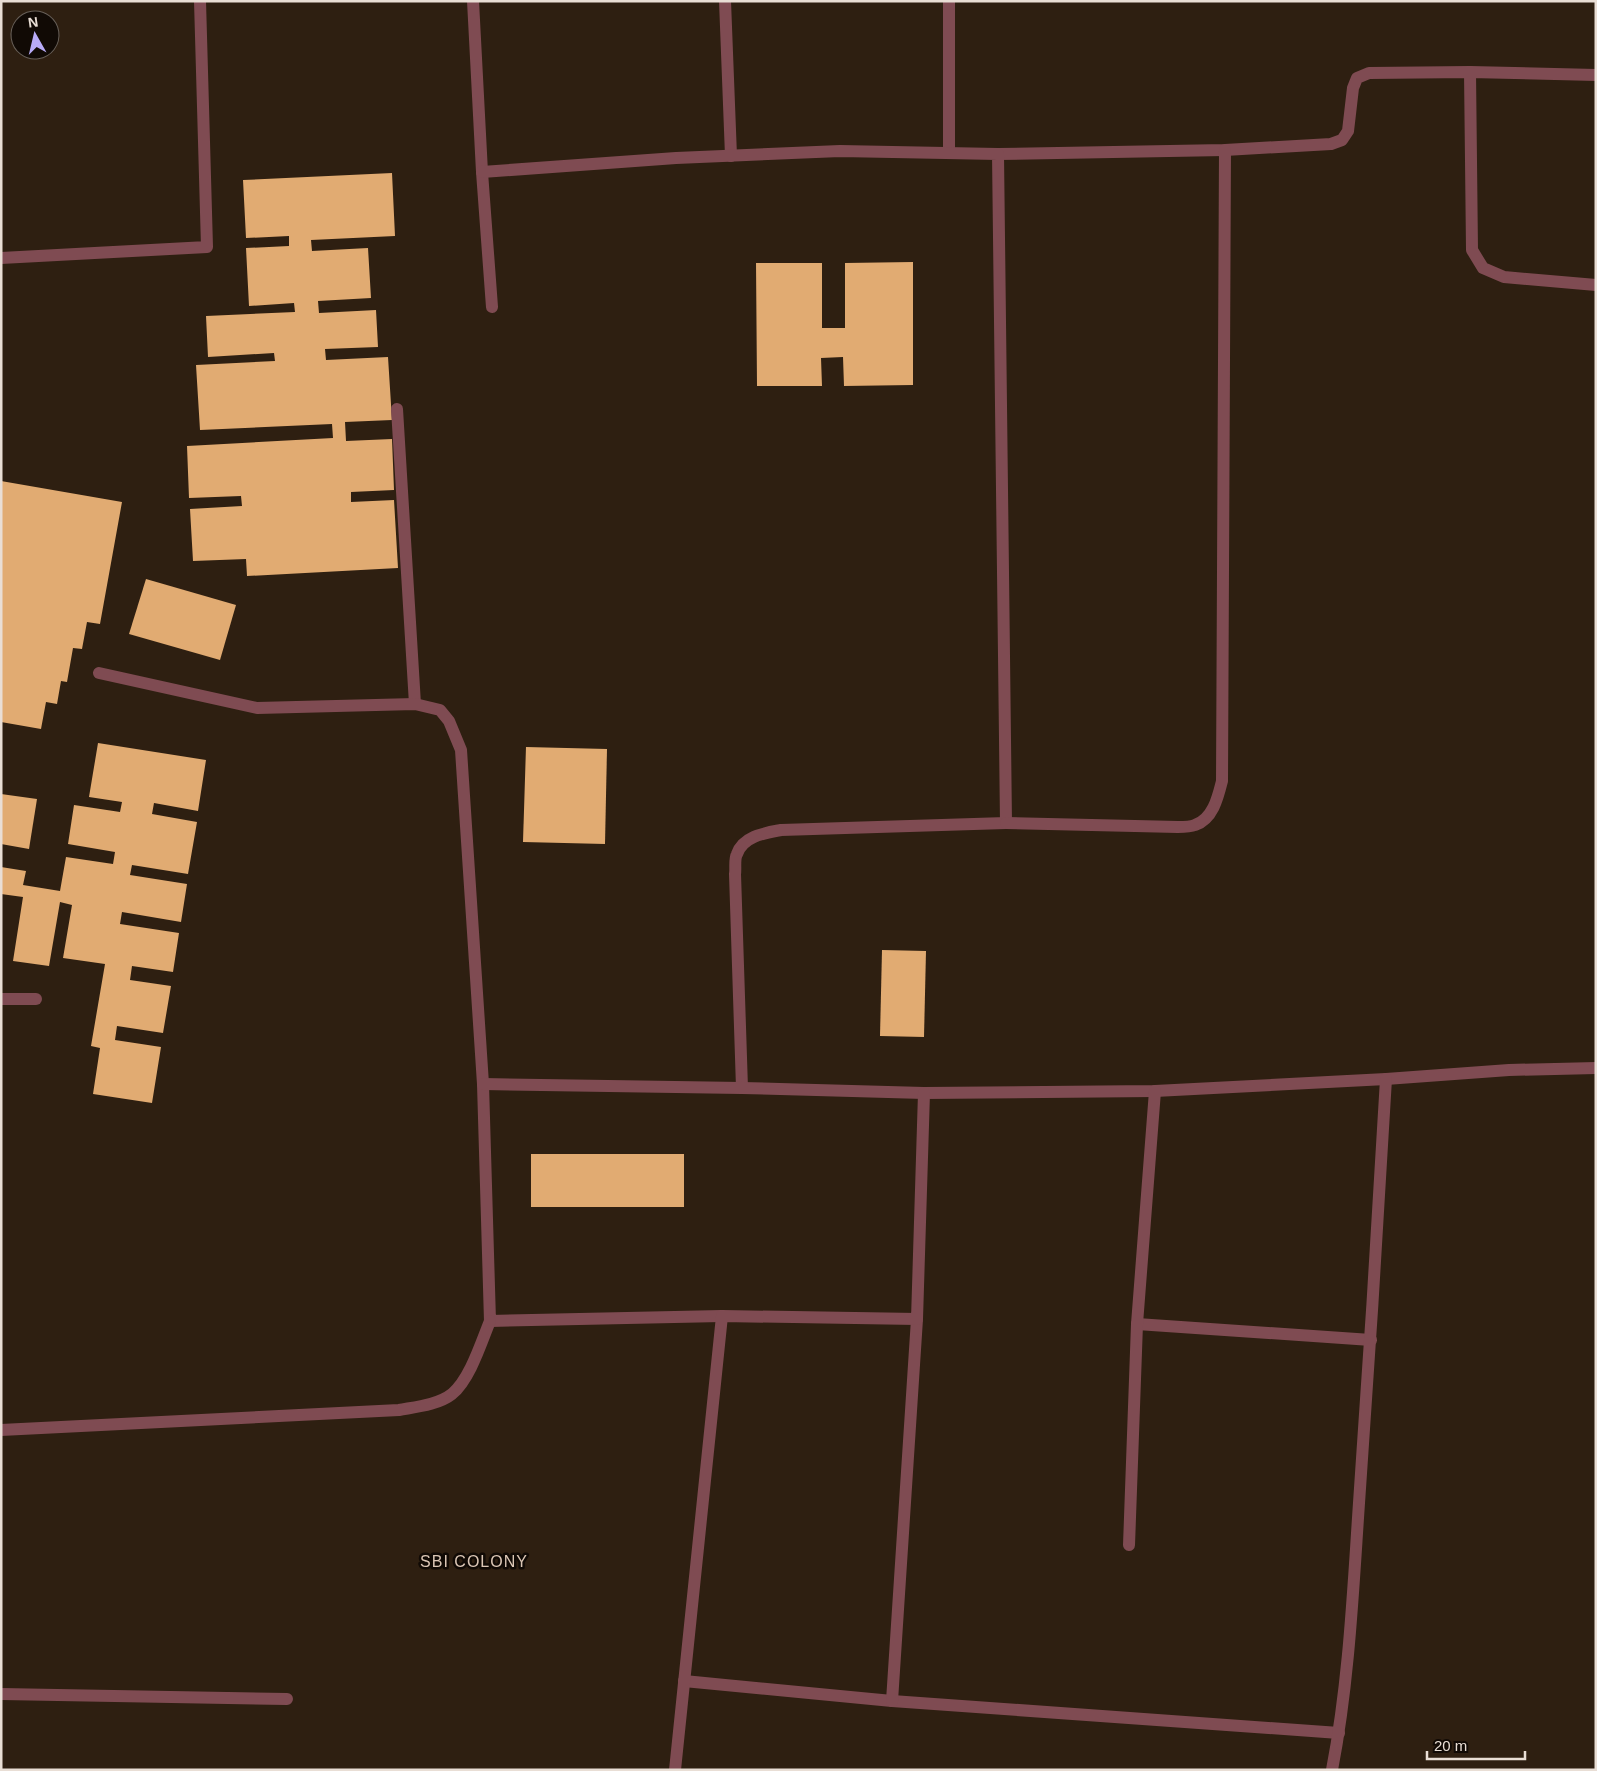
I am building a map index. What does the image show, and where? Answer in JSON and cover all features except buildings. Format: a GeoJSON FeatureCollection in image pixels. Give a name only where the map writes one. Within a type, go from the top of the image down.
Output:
{"type":"FeatureCollection","features":[{"type":"Feature","properties":{"kind":"street"},"geometry":{"type":"LineString","coordinates":[[1,258],[207,247],[200,1]]}},
{"type":"Feature","properties":{"kind":"street"},"geometry":{"type":"LineString","coordinates":[[473,1],[482,172],[492,307]]}},
{"type":"Feature","properties":{"kind":"street"},"geometry":{"type":"LineString","coordinates":[[725,1],[731,156]]}},
{"type":"Feature","properties":{"kind":"street"},"geometry":{"type":"LineString","coordinates":[[949,1],[949,152]]}},
{"type":"Feature","properties":{"kind":"street"},"geometry":{"type":"LineString","coordinates":[[482,172],[676,158],[840,151],[998,154],[1225,150],[1331,144],[1342,140],[1348,131],[1352,88],[1357,78],[1369,73],[1470,72],[1596,76]]}},
{"type":"Feature","properties":{"kind":"street"},"geometry":{"type":"LineString","coordinates":[[1470,72],[1472,250],[1479,262],[1483,268],[1504,277],[1596,285]]}},
{"type":"Feature","properties":{"kind":"street"},"geometry":{"type":"LineString","coordinates":[[742,1088],[735,874],[736,854],[746,842],[758,834],[781,830],[1006,823],[1178,827],[1196,825],[1208,817],[1216,802],[1222,781],[1225,150]]}},
{"type":"Feature","properties":{"kind":"street"},"geometry":{"type":"LineString","coordinates":[[998,154],[1006,823]]}},
{"type":"Feature","properties":{"kind":"street"},"geometry":{"type":"LineString","coordinates":[[397,409],[415,704]]}},
{"type":"Feature","properties":{"kind":"street"},"geometry":{"type":"LineString","coordinates":[[1,1430],[399,1410],[429,1405],[451,1395],[470,1370],[490,1321],[483,1084],[461,750],[450,721],[440,710],[415,704],[257,708],[99,673]]}},
{"type":"Feature","properties":{"kind":"street"},"geometry":{"type":"LineString","coordinates":[[1,999],[36,999]]}},
{"type":"Feature","properties":{"kind":"street"},"geometry":{"type":"LineString","coordinates":[[483,1084],[924,1093],[1155,1091],[1386,1079],[1509,1070],[1596,1068]]}},
{"type":"Feature","properties":{"kind":"street"},"geometry":{"type":"LineString","coordinates":[[1332,1770],[1339,1733],[1351,1610],[1371,1340],[1386,1079]]}},
{"type":"Feature","properties":{"kind":"street"},"geometry":{"type":"LineString","coordinates":[[1129,1545],[1137,1324],[1155,1091]]}},
{"type":"Feature","properties":{"kind":"street"},"geometry":{"type":"LineString","coordinates":[[892,1702],[917,1319],[924,1093]]}},
{"type":"Feature","properties":{"kind":"street"},"geometry":{"type":"LineString","coordinates":[[490,1321],[722,1316],[917,1319]]}},
{"type":"Feature","properties":{"kind":"street"},"geometry":{"type":"LineString","coordinates":[[675,1770],[722,1316]]}},
{"type":"Feature","properties":{"kind":"street"},"geometry":{"type":"LineString","coordinates":[[1137,1324],[1371,1340]]}},
{"type":"Feature","properties":{"kind":"street"},"geometry":{"type":"LineString","coordinates":[[684,1681],[892,1702],[1339,1733]]}},
{"type":"Feature","properties":{"kind":"street"},"geometry":{"type":"LineString","coordinates":[[1,1694],[287,1699]]}},
{"type":"Feature","properties":{"kind":"district","name":"SBI COLONY"},"geometry":{"type":"Point","coordinates":[474,1561]}}]}
